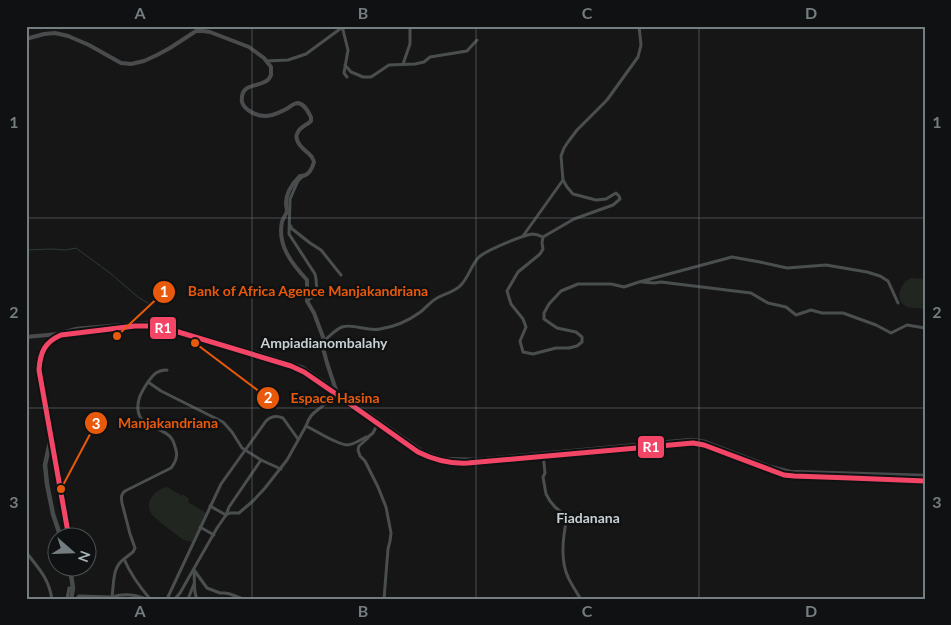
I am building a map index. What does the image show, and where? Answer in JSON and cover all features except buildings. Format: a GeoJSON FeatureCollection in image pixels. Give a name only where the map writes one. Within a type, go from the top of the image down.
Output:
{"type":"FeatureCollection","features":[{"type":"Feature","properties":{"kind":"main road"},"geometry":{"type":"LineString","coordinates":[[58,528],[53,514],[45,465],[50,442],[37,366],[42,348],[58,334],[77,329],[148,323],[161,325],[303,368],[423,452],[443,459],[476,460],[692,440],[704,442],[770,467],[790,472],[925,476]]}},
{"type":"Feature","properties":{"kind":"main road"},"geometry":{"type":"LineString","coordinates":[[71,599],[74,588],[72,578]]}},
{"type":"Feature","properties":{"kind":"street"},"geometry":{"type":"LineString","coordinates":[[266,61],[288,60],[306,54],[344,26]]}},
{"type":"Feature","properties":{"kind":"street"},"geometry":{"type":"LineString","coordinates":[[344,26],[343,30],[348,50],[344,73],[347,78]]}},
{"type":"Feature","properties":{"kind":"street"},"geometry":{"type":"LineString","coordinates":[[403,64],[410,44],[410,26]]}},
{"type":"Feature","properties":{"kind":"street"},"geometry":{"type":"LineString","coordinates":[[543,237],[565,226],[574,219],[613,205],[620,199],[616,193],[606,199],[596,200],[570,192],[563,180],[561,156],[564,148],[577,130],[607,100],[638,57],[641,45],[639,26]]}},
{"type":"Feature","properties":{"kind":"street"},"geometry":{"type":"LineString","coordinates":[[26,39],[55,33],[68,36],[89,45],[121,63],[131,64],[157,55],[196,31],[203,29],[250,47],[271,67],[267,81],[247,88],[242,93],[241,100],[245,108],[255,114],[268,117],[299,103],[302,104],[311,117],[310,121],[297,132],[296,136],[300,145],[314,162],[313,167],[309,173],[300,176],[292,183],[288,193],[287,211],[282,222],[283,246],[288,258],[307,280],[307,302],[316,319],[327,363],[338,393],[334,394],[310,416],[287,460],[253,502],[239,513],[226,515],[210,506]]}},
{"type":"Feature","properties":{"kind":"street"},"geometry":{"type":"LineString","coordinates":[[345,65],[351,72],[363,77],[371,77],[389,64],[415,64],[424,62],[430,57],[467,51],[478,40]]}},
{"type":"Feature","properties":{"kind":"street"},"geometry":{"type":"LineString","coordinates":[[303,176],[298,181],[290,199],[289,234],[316,279],[318,294],[307,302]]}},
{"type":"Feature","properties":{"kind":"street"},"geometry":{"type":"LineString","coordinates":[[522,237],[563,180]]}},
{"type":"Feature","properties":{"kind":"street"},"geometry":{"type":"LineString","coordinates":[[289,221],[291,228],[321,250],[341,276]]}},
{"type":"Feature","properties":{"kind":"street"},"geometry":{"type":"LineString","coordinates":[[323,341],[336,330],[343,327],[351,326],[365,330],[377,330],[412,317],[437,298],[458,288],[479,257],[490,249],[532,234],[543,237]]}},
{"type":"Feature","properties":{"kind":"street"},"geometry":{"type":"LineString","coordinates":[[543,237],[543,249],[540,254],[518,272],[507,290],[511,304],[523,319],[526,327],[520,341],[524,352],[533,354],[556,348],[569,348],[577,346],[582,342],[582,337],[576,332],[557,328],[544,319],[544,313],[549,304],[561,290],[578,284],[611,284],[624,287],[732,257],[787,268],[826,266],[866,272],[880,276],[888,281],[898,303]]}},
{"type":"Feature","properties":{"kind":"street"},"geometry":{"type":"LineString","coordinates":[[638,282],[661,282],[750,293],[768,303],[786,307],[796,315],[811,310],[822,313],[843,313],[876,325],[891,333],[907,325],[925,328]]}},
{"type":"Feature","properties":{"kind":"street"},"geometry":{"type":"LineString","coordinates":[[26,337],[58,334]]}},
{"type":"Feature","properties":{"kind":"street"},"geometry":{"type":"LineString","coordinates":[[111,598],[113,576],[119,562],[133,552],[135,548],[121,498],[122,493],[171,468],[175,463],[177,453],[173,439],[142,420],[138,408],[139,398],[154,373],[160,370],[167,370]]}},
{"type":"Feature","properties":{"kind":"street"},"geometry":{"type":"LineString","coordinates":[[148,382],[161,391],[223,422],[242,448],[281,469]]}},
{"type":"Feature","properties":{"kind":"street"},"geometry":{"type":"LineString","coordinates":[[167,599],[221,484],[266,421],[270,417],[279,416],[283,418],[298,440]]}},
{"type":"Feature","properties":{"kind":"street"},"geometry":{"type":"LineString","coordinates":[[378,421],[373,433],[359,446],[358,450],[386,507],[391,533],[384,599]]}},
{"type":"Feature","properties":{"kind":"street"},"geometry":{"type":"LineString","coordinates":[[306,426],[347,445],[368,437]]}},
{"type":"Feature","properties":{"kind":"street"},"geometry":{"type":"LineString","coordinates":[[544,453],[545,473],[543,477],[546,494],[555,507],[567,518],[563,540],[566,571],[579,599]]}},
{"type":"Feature","properties":{"kind":"street"},"geometry":{"type":"LineString","coordinates":[[175,599],[194,570],[229,507],[262,460]]}},
{"type":"Feature","properties":{"kind":"street"},"geometry":{"type":"LineString","coordinates":[[200,527],[214,535]]}},
{"type":"Feature","properties":{"kind":"street"},"geometry":{"type":"LineString","coordinates":[[26,552],[47,580],[52,599]]}},
{"type":"Feature","properties":{"kind":"street"},"geometry":{"type":"LineString","coordinates":[[124,559],[129,570],[150,599]]}},
{"type":"Feature","properties":{"kind":"street"},"geometry":{"type":"LineString","coordinates":[[194,570],[194,593],[196,599]]}},
{"type":"Feature","properties":{"kind":"street"},"geometry":{"type":"LineString","coordinates":[[194,570],[207,588],[243,599]]}},
{"type":"Feature","properties":{"kind":"street"},"geometry":{"type":"LineString","coordinates":[[188,599],[195,581]]}},
{"type":"Feature","properties":{"kind":"street"},"geometry":{"type":"LineString","coordinates":[[67,599],[69,588],[74,588]]}},
{"type":"Feature","properties":{"kind":"street"},"geometry":{"type":"LineString","coordinates":[[76,599],[79,596],[111,598],[119,594],[136,595],[146,599]]}},
{"type":"Feature","properties":{"kind":"shaded area"},"geometry":{"type":"Polygon","coordinates":[[[911,278],[925,279],[925,309],[909,307],[901,302],[900,290],[905,282],[911,278]]]}},
{"type":"Feature","properties":{"kind":"shaded area"},"geometry":{"type":"Polygon","coordinates":[[[167,487],[182,496],[183,494],[189,499],[188,502],[206,513],[192,542],[181,538],[161,523],[149,509],[152,496],[159,490],[167,487]]]}},
{"type":"Feature","properties":{"kind":"waterway"},"geometry":{"type":"LineString","coordinates":[[26,250],[66,250],[76,248],[148,303]]}},
{"type":"Feature","properties":{"kind":"transit line","name":"R1"},"geometry":{"type":"LineString","coordinates":[[67,528],[39,370],[42,353],[47,344],[61,335],[135,326],[165,328],[291,366],[304,372],[418,452],[442,461],[468,463],[693,443],[704,445],[784,475],[925,481]]}},
{"type":"Feature","properties":{"kind":"place","name":"Bank of Africa Agence Manjakandriana"},"geometry":{"type":"Point","coordinates":[117,336]}},
{"type":"Feature","properties":{"kind":"place","name":"Espace Hasina"},"geometry":{"type":"Point","coordinates":[195,343]}},
{"type":"Feature","properties":{"kind":"place","name":"Manjakandriana"},"geometry":{"type":"Point","coordinates":[61,489]}},
{"type":"Feature","properties":{"kind":"district","name":"Ampiadianombalahy"},"geometry":{"type":"Point","coordinates":[324,342]}},
{"type":"Feature","properties":{"kind":"district","name":"Fiadanana"},"geometry":{"type":"Point","coordinates":[588,517]}}]}
